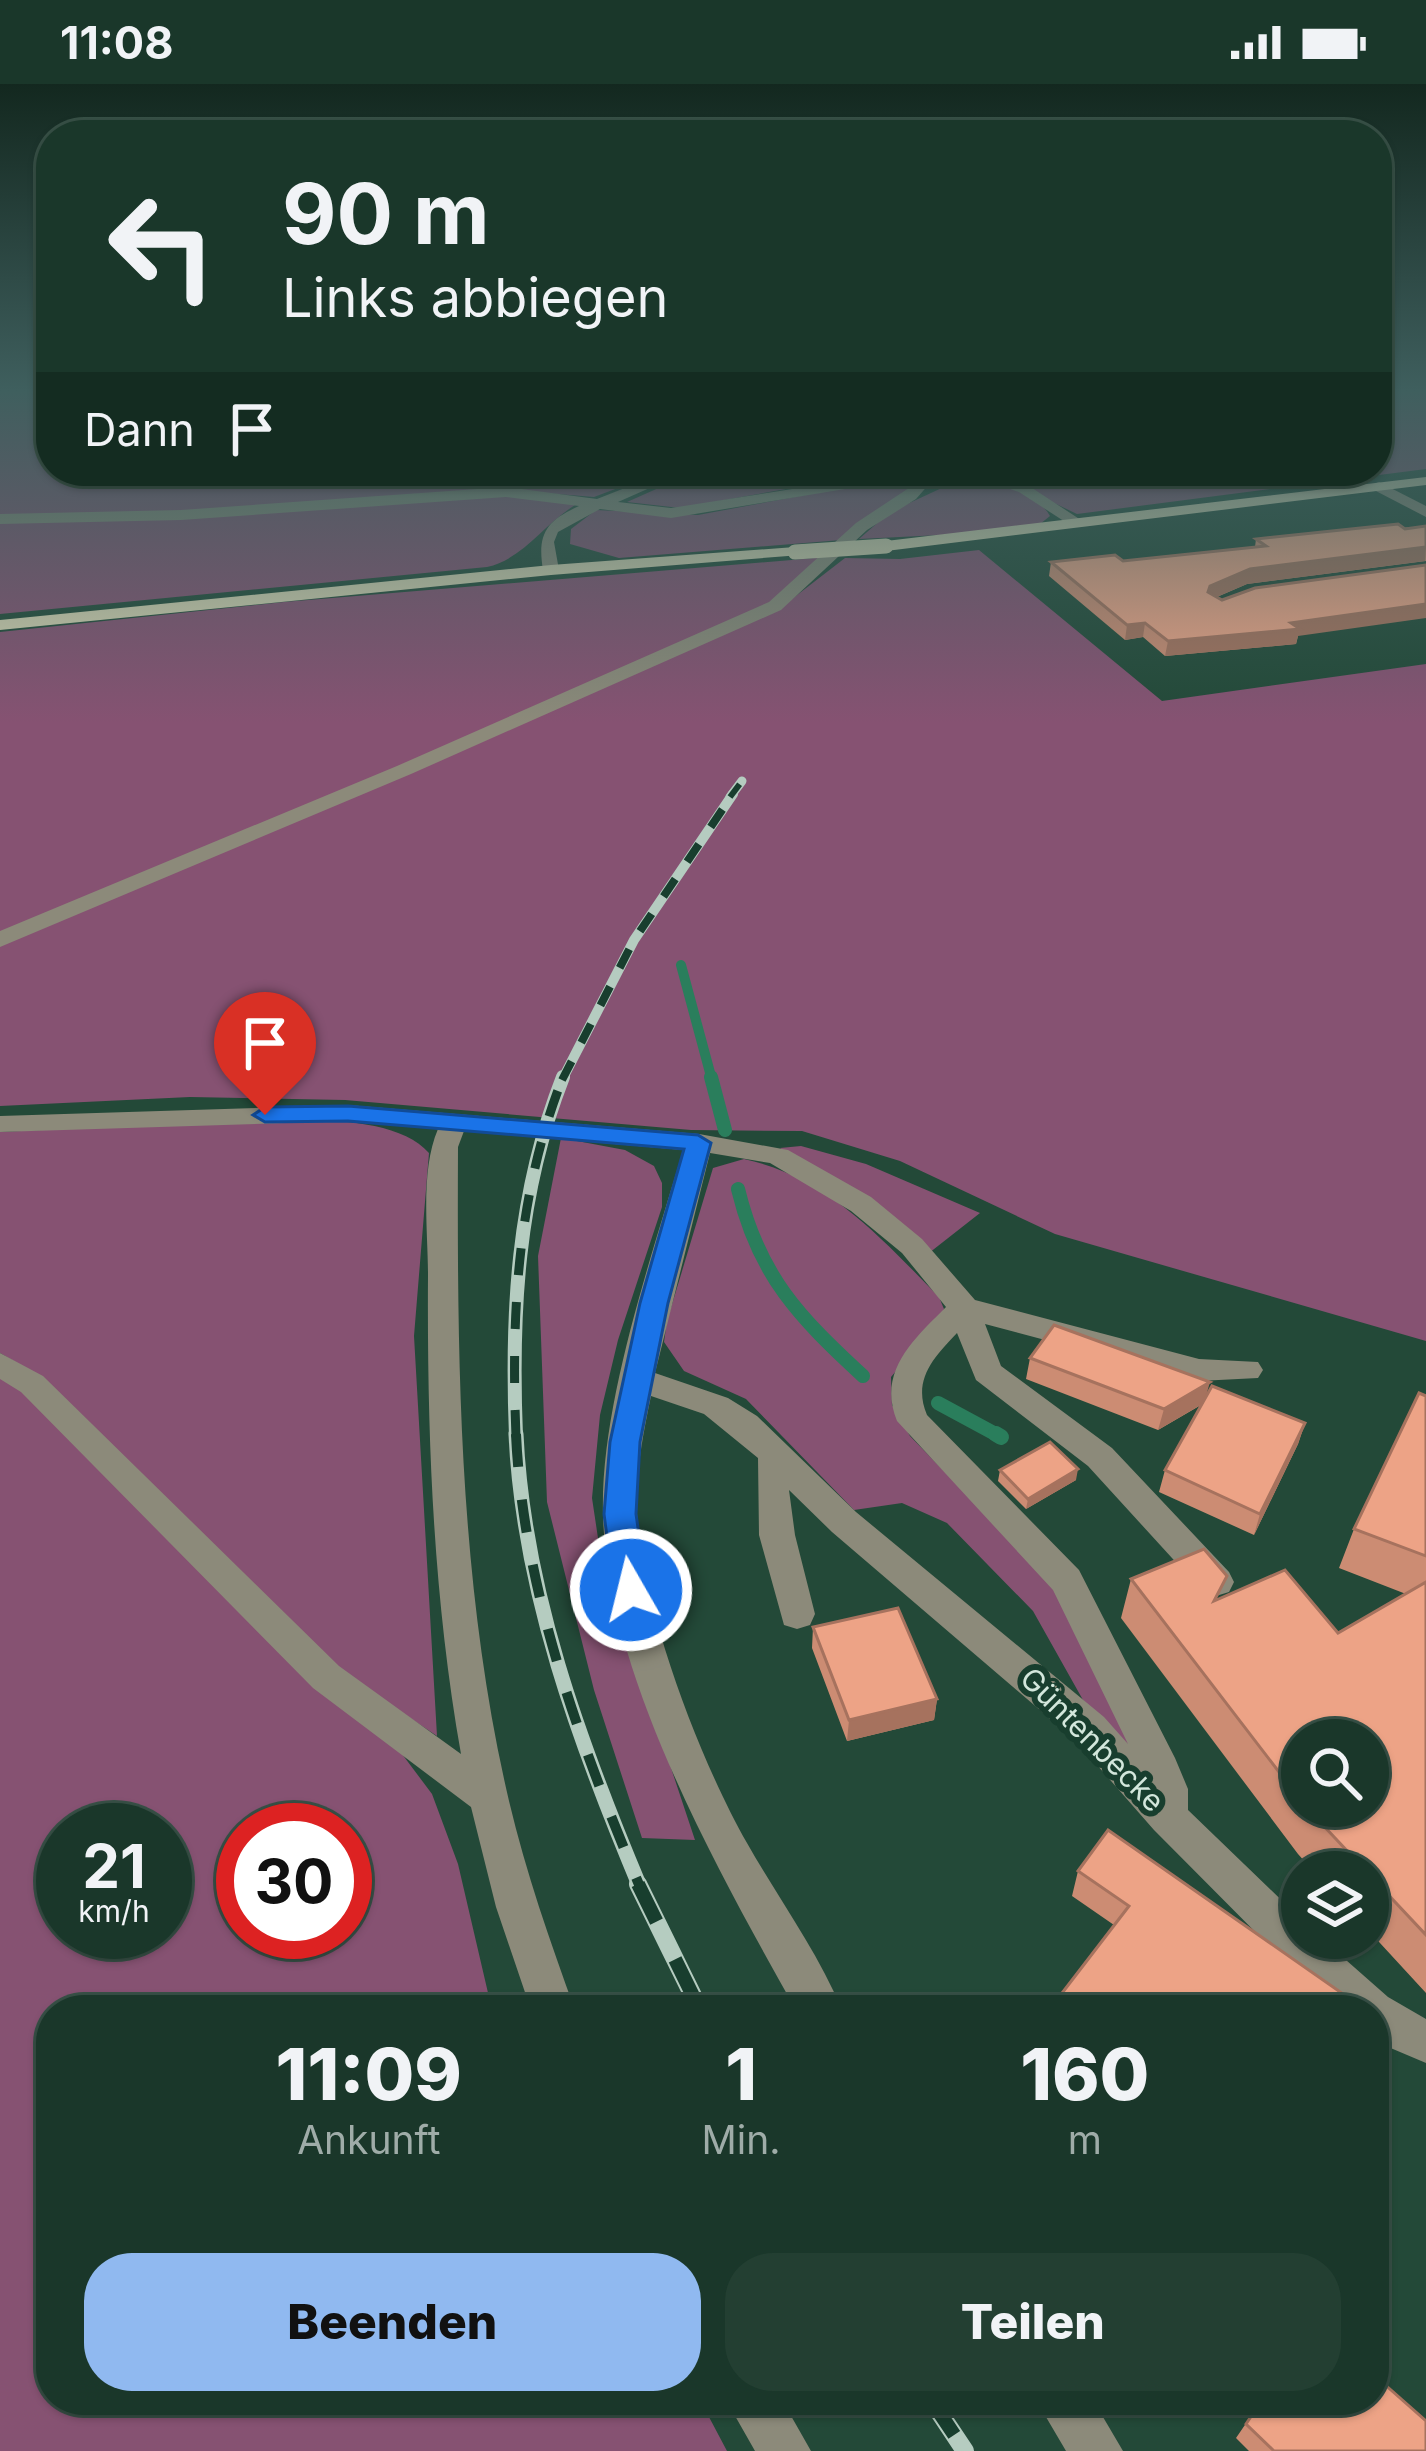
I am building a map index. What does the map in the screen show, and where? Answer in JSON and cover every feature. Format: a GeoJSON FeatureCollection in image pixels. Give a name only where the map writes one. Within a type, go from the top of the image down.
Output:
{"type":"FeatureCollection","features":[{"type":"Feature","properties":{"kind":"main road"},"geometry":{"type":"LineString","coordinates":[[0,625],[551,570],[886,545],[1254,502]]}},
{"type":"Feature","properties":{"kind":"street"},"geometry":{"type":"LineString","coordinates":[[0,518],[181,515],[358,502]]}},
{"type":"Feature","properties":{"kind":"street"},"geometry":{"type":"LineString","coordinates":[[582,502],[671,513],[733,502]]}},
{"type":"Feature","properties":{"kind":"street"},"geometry":{"type":"LineString","coordinates":[[551,570],[546,542],[551,530],[597,502]]}},
{"type":"Feature","properties":{"kind":"street"},"geometry":{"type":"LineString","coordinates":[[0,940],[776,606],[806,585],[869,520],[898,502]]}},
{"type":"Feature","properties":{"kind":"street"},"geometry":{"type":"LineString","coordinates":[[1045,502],[1079,524]]}},
{"type":"Feature","properties":{"kind":"street"},"geometry":{"type":"LineString","coordinates":[[0,1124],[348,1113],[698,1143],[778,1156],[861,1204],[912,1246],[964,1308],[987,1372],[1100,1457],[1219,1585]]}},
{"type":"Feature","properties":{"kind":"street"},"geometry":{"type":"LineString","coordinates":[[454,1122],[444,1147],[444,1430],[470,1702],[507,1875],[548,1995]]}},
{"type":"Feature","properties":{"kind":"street"},"geometry":{"type":"LineString","coordinates":[[698,1143],[654,1303],[625,1442],[620,1514],[631,1590],[658,1687],[728,1849],[811,1995]]}},
{"type":"Feature","properties":{"kind":"street"},"geometry":{"type":"LineString","coordinates":[[964,1308],[1199,1370],[1247,1370]]}},
{"type":"Feature","properties":{"kind":"street","name":"Güntenbecke"},"geometry":{"type":"LineString","coordinates":[[964,1308],[911,1364],[903,1380],[903,1403],[913,1421],[966,1479],[1066,1580],[1155,1758],[1168,1789],[1168,1817]]}},
{"type":"Feature","properties":{"kind":"street"},"geometry":{"type":"LineString","coordinates":[[0,1364],[32,1384],[326,1677],[488,1796]]}},
{"type":"Feature","properties":{"kind":"street","name":"Güntenbecke"},"geometry":{"type":"LineString","coordinates":[[639,1380],[716,1406],[746,1425],[844,1522],[1090,1729],[1168,1817]]}},
{"type":"Feature","properties":{"kind":"street"},"geometry":{"type":"LineString","coordinates":[[775,1455],[771,1476],[775,1514],[797,1613]]}},
{"type":"Feature","properties":{"kind":"street"},"geometry":{"type":"LineString","coordinates":[[1168,1817],[1352,1995]]}},
{"type":"Feature","properties":{"kind":"street"},"geometry":{"type":"LineString","coordinates":[[1389,2024],[1426,2041]]}},
{"type":"Feature","properties":{"kind":"street"},"geometry":{"type":"LineString","coordinates":[[762,2415],[785,2451]]}},
{"type":"Feature","properties":{"kind":"street"},"geometry":{"type":"LineString","coordinates":[[1072,2415],[1097,2451]]}},
{"type":"Feature","properties":{"kind":"shaded area"},"geometry":{"type":"Polygon","coordinates":[[[0,502],[332,502],[36,520],[179,517],[386,502],[575,505],[511,557],[487,567],[0,614],[0,502]]]}},
{"type":"Feature","properties":{"kind":"shaded area"},"geometry":{"type":"Polygon","coordinates":[[[631,502],[711,502],[680,508],[631,502]]]}},
{"type":"Feature","properties":{"kind":"shaded area"},"geometry":{"type":"Polygon","coordinates":[[[765,502],[890,502],[841,540],[619,558],[570,544],[571,529],[596,510],[698,515],[765,502]]]}},
{"type":"Feature","properties":{"kind":"shaded area"},"geometry":{"type":"Polygon","coordinates":[[[911,502],[1039,502],[1050,516],[1040,524],[961,534],[859,539],[890,512],[911,502]]]}},
{"type":"Feature","properties":{"kind":"shaded area"},"geometry":{"type":"Polygon","coordinates":[[[1053,502],[1166,502],[1077,514],[1053,502]]]}},
{"type":"Feature","properties":{"kind":"shaded area"},"geometry":{"type":"Polygon","coordinates":[[[979,550],[1162,701],[1426,664],[1426,1341],[1055,1234],[900,1161],[802,1131],[691,1130],[345,1100],[190,1097],[0,1106],[0,944],[779,609],[845,558],[900,559],[979,550]]]}},
{"type":"Feature","properties":{"kind":"shaded area"},"geometry":{"type":"Polygon","coordinates":[[[827,557],[769,603],[400,768],[0,936],[0,632],[284,602],[827,557]]]}},
{"type":"Feature","properties":{"kind":"shaded area"},"geometry":{"type":"Polygon","coordinates":[[[283,1120],[383,1128],[410,1138],[429,1153],[414,1336],[437,1736],[335,1668],[41,1377],[0,1353],[0,1132],[283,1120]]]}},
{"type":"Feature","properties":{"kind":"shaded area"},"geometry":{"type":"Polygon","coordinates":[[[561,1138],[625,1150],[654,1166],[662,1183],[662,1207],[618,1340],[600,1415],[592,1498],[601,1558],[695,1840],[642,1838],[594,1690],[547,1502],[538,1256],[561,1138]]]}},
{"type":"Feature","properties":{"kind":"shaded area"},"geometry":{"type":"Polygon","coordinates":[[[801,1146],[866,1164],[980,1213],[929,1253],[876,1206],[780,1148],[801,1146]]]}},
{"type":"Feature","properties":{"kind":"shaded area"},"geometry":{"type":"Polygon","coordinates":[[[744,1159],[802,1180],[827,1195],[874,1232],[939,1297],[944,1309],[939,1320],[891,1377],[892,1405],[910,1436],[1057,1588],[1135,1755],[1083,1700],[1033,1611],[947,1523],[902,1503],[854,1510],[746,1399],[684,1371],[664,1342],[713,1168],[744,1159]]]}},
{"type":"Feature","properties":{"kind":"shaded area"},"geometry":{"type":"Polygon","coordinates":[[[0,1376],[21,1389],[393,1742],[432,1794],[458,1864],[489,1995],[36,1995],[36,2415],[708,2415],[727,2451],[0,2451],[0,1376]]]}},
{"type":"Feature","properties":{"kind":"building"},"geometry":{"type":"Polygon","coordinates":[[[1398,524],[1405,529],[1426,526],[1426,547],[1250,569],[1210,586],[1208,592],[1222,600],[1255,588],[1426,565],[1426,604],[1291,623],[1300,629],[1168,641],[1145,623],[1127,625],[1051,562],[1115,555],[1123,561],[1266,546],[1256,539],[1398,524]]]}},
{"type":"Feature","properties":{"kind":"building"},"geometry":{"type":"Polygon","coordinates":[[[1054,1325],[1210,1382],[1164,1409],[1030,1358],[1054,1325]]]}},
{"type":"Feature","properties":{"kind":"building"},"geometry":{"type":"Polygon","coordinates":[[[1212,1386],[1305,1423],[1260,1514],[1165,1470],[1212,1386]]]}},
{"type":"Feature","properties":{"kind":"building"},"geometry":{"type":"Polygon","coordinates":[[[1419,1393],[1426,1396],[1426,1556],[1354,1529],[1419,1393]]]}},
{"type":"Feature","properties":{"kind":"building"},"geometry":{"type":"Polygon","coordinates":[[[1050,1442],[1078,1469],[1028,1499],[1000,1470],[1050,1442]]]}},
{"type":"Feature","properties":{"kind":"building"},"geometry":{"type":"Polygon","coordinates":[[[1204,1549],[1227,1576],[1214,1601],[1285,1570],[1338,1633],[1426,1582],[1426,1935],[1389,1896],[1389,1851],[1347,1851],[1325,1827],[1389,1827],[1389,1719],[1281,1719],[1281,1775],[1131,1579],[1204,1549]]]}},
{"type":"Feature","properties":{"kind":"building"},"geometry":{"type":"Polygon","coordinates":[[[898,1608],[937,1699],[849,1720],[813,1627],[898,1608]]]}},
{"type":"Feature","properties":{"kind":"building"},"geometry":{"type":"Polygon","coordinates":[[[1108,1830],[1281,1951],[1281,1959],[1293,1959],[1344,1995],[1061,1995],[1129,1906],[1078,1871],[1108,1830]]]}},
{"type":"Feature","properties":{"kind":"building"},"geometry":{"type":"Polygon","coordinates":[[[1389,2388],[1426,2421],[1426,2451],[1274,2451],[1246,2424],[1252,2415],[1389,2415],[1389,2388]]]}},
{"type":"Feature","properties":{"kind":"waterway"},"geometry":{"type":"LineString","coordinates":[[681,965],[712,1080]]}},
{"type":"Feature","properties":{"kind":"waterway"},"geometry":{"type":"LineString","coordinates":[[711,1077],[725,1130]]}},
{"type":"Feature","properties":{"kind":"waterway"},"geometry":{"type":"LineString","coordinates":[[738,1189],[757,1247],[784,1293],[863,1376]]}},
{"type":"Feature","properties":{"kind":"waterway","name":"Güntenbecke"},"geometry":{"type":"LineString","coordinates":[[938,1403],[1001,1437],[996,1434]]}},
{"type":"Feature","properties":{"kind":"railway"},"geometry":{"type":"LineString","coordinates":[[730,797],[742,781]]}},
{"type":"Feature","properties":{"kind":"railway"},"geometry":{"type":"LineString","coordinates":[[562,1080],[634,940],[733,794]]}},
{"type":"Feature","properties":{"kind":"railway"},"geometry":{"type":"LineString","coordinates":[[516,1437],[520,1255],[536,1165],[563,1077]]}},
{"type":"Feature","properties":{"kind":"railway"},"geometry":{"type":"LineString","coordinates":[[516,1434],[521,1492],[542,1608],[576,1722],[640,1887]]}},
{"type":"Feature","properties":{"kind":"railway"},"geometry":{"type":"LineString","coordinates":[[638,1884],[693,1995]]}},
{"type":"Feature","properties":{"kind":"railway"},"geometry":{"type":"LineString","coordinates":[[941,2415],[965,2451]]}},
{"type":"Feature","properties":{"kind":"route"},"geometry":{"type":"LineString","coordinates":[[265,1115],[348,1113],[698,1143],[654,1303],[625,1442],[620,1514],[631,1590]]}}]}
